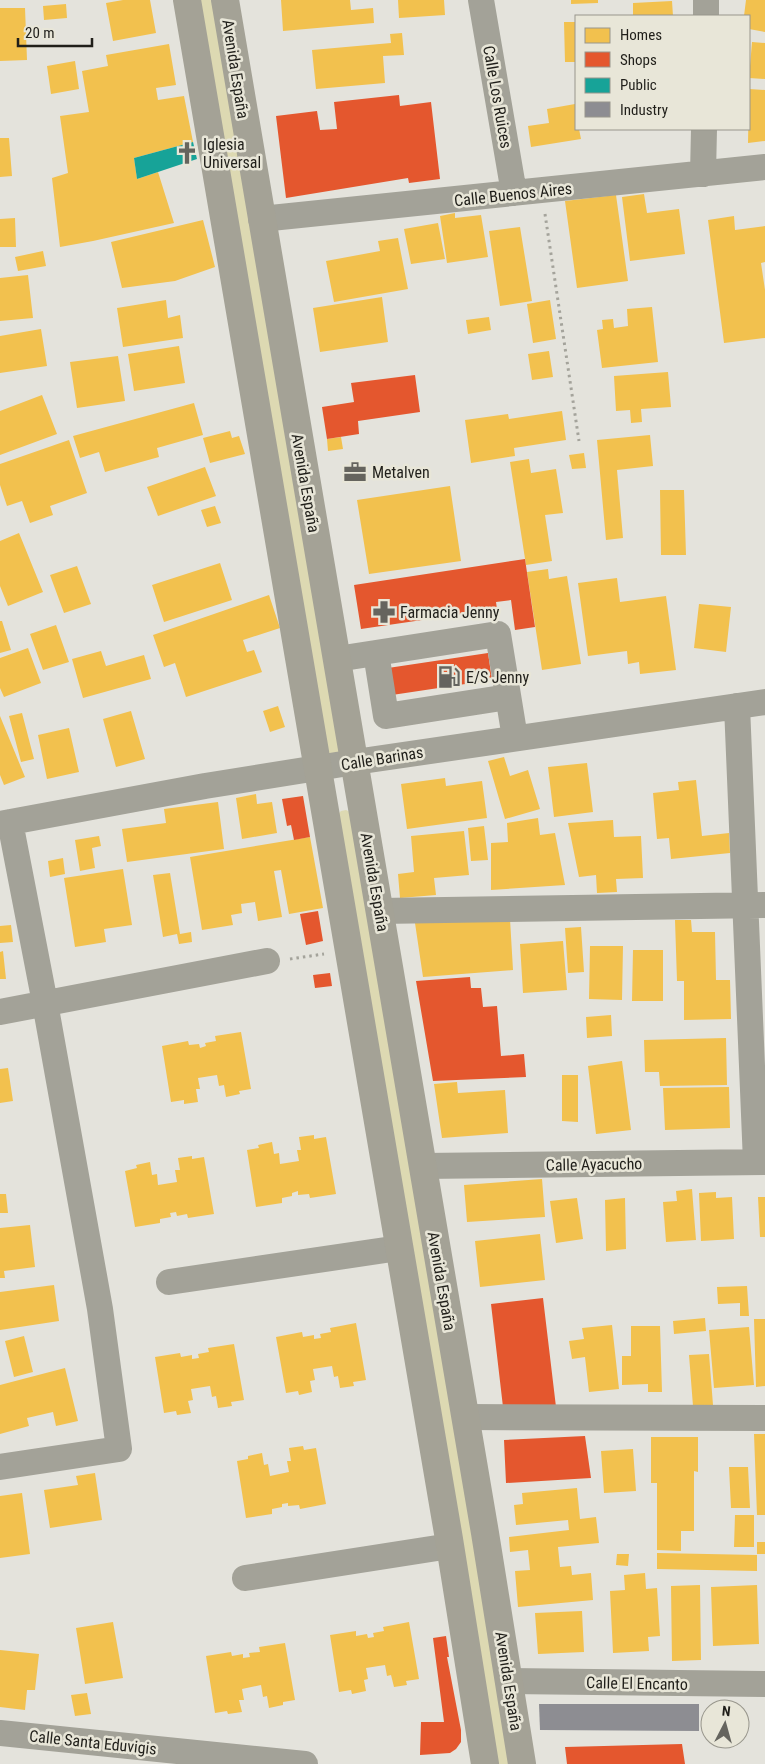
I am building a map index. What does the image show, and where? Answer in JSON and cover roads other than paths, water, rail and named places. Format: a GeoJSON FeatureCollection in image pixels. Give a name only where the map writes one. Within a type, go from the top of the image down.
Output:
{"type":"FeatureCollection","features":[{"type":"Feature","properties":{"kind":"main road"},"geometry":{"type":"LineString","coordinates":[[187,0],[400,1248],[485,1764]]}},
{"type":"Feature","properties":{"kind":"main road","name":"Avenida España"},"geometry":{"type":"LineString","coordinates":[[224,0],[466,1417],[522,1764]]}},
{"type":"Feature","properties":{"kind":"street","name":"Calle Los Ruices"},"geometry":{"type":"LineString","coordinates":[[481,0],[514,193]]}},
{"type":"Feature","properties":{"kind":"street"},"geometry":{"type":"LineString","coordinates":[[706,0],[706,15]]}},
{"type":"Feature","properties":{"kind":"street"},"geometry":{"type":"LineString","coordinates":[[703,174],[704,130]]}},
{"type":"Feature","properties":{"kind":"street","name":"Calle Buenos Aires"},"geometry":{"type":"LineString","coordinates":[[261,220],[765,167]]}},
{"type":"Feature","properties":{"kind":"street"},"geometry":{"type":"LineString","coordinates":[[337,659],[498,634],[515,738]]}},
{"type":"Feature","properties":{"kind":"street"},"geometry":{"type":"LineString","coordinates":[[376,653],[386,716],[508,697]]}},
{"type":"Feature","properties":{"kind":"street","name":"Calle Barinas"},"geometry":{"type":"LineString","coordinates":[[5,823],[205,786],[410,753],[765,702]]}},
{"type":"Feature","properties":{"kind":"street"},"geometry":{"type":"LineString","coordinates":[[737,706],[755,905],[760,1162]]}},
{"type":"Feature","properties":{"kind":"street"},"geometry":{"type":"LineString","coordinates":[[410,753],[425,710]]}},
{"type":"Feature","properties":{"kind":"street"},"geometry":{"type":"LineString","coordinates":[[0,1467],[120,1449],[100,1310],[45,1003],[5,823]]}},
{"type":"Feature","properties":{"kind":"street"},"geometry":{"type":"LineString","coordinates":[[380,911],[755,905]]}},
{"type":"Feature","properties":{"kind":"street"},"geometry":{"type":"LineString","coordinates":[[0,1012],[267,962]]}},
{"type":"Feature","properties":{"kind":"street","name":"Calle Ayacucho"},"geometry":{"type":"LineString","coordinates":[[423,1166],[760,1162]]}},
{"type":"Feature","properties":{"kind":"street"},"geometry":{"type":"LineString","coordinates":[[169,1282],[400,1248]]}},
{"type":"Feature","properties":{"kind":"street"},"geometry":{"type":"LineString","coordinates":[[466,1417],[765,1418]]}},
{"type":"Feature","properties":{"kind":"street"},"geometry":{"type":"LineString","coordinates":[[245,1578],[450,1546]]}},
{"type":"Feature","properties":{"kind":"street","name":"Calle El Encanto"},"geometry":{"type":"LineString","coordinates":[[509,1681],[765,1684]]}},
{"type":"Feature","properties":{"kind":"street","name":"Calle Santa Eduvigis"},"geometry":{"type":"LineString","coordinates":[[0,1733],[305,1764]]}},
{"type":"Feature","properties":{"kind":"place","name":"Iglesia Universal"},"geometry":{"type":"Point","coordinates":[187,153]}},
{"type":"Feature","properties":{"kind":"place","name":"Metalven"},"geometry":{"type":"Point","coordinates":[355,472]}},
{"type":"Feature","properties":{"kind":"place","name":"Farmacia Jenny"},"geometry":{"type":"Point","coordinates":[384,612]}},
{"type":"Feature","properties":{"kind":"place","name":"E/S Jenny"},"geometry":{"type":"Point","coordinates":[449,677]}}]}
